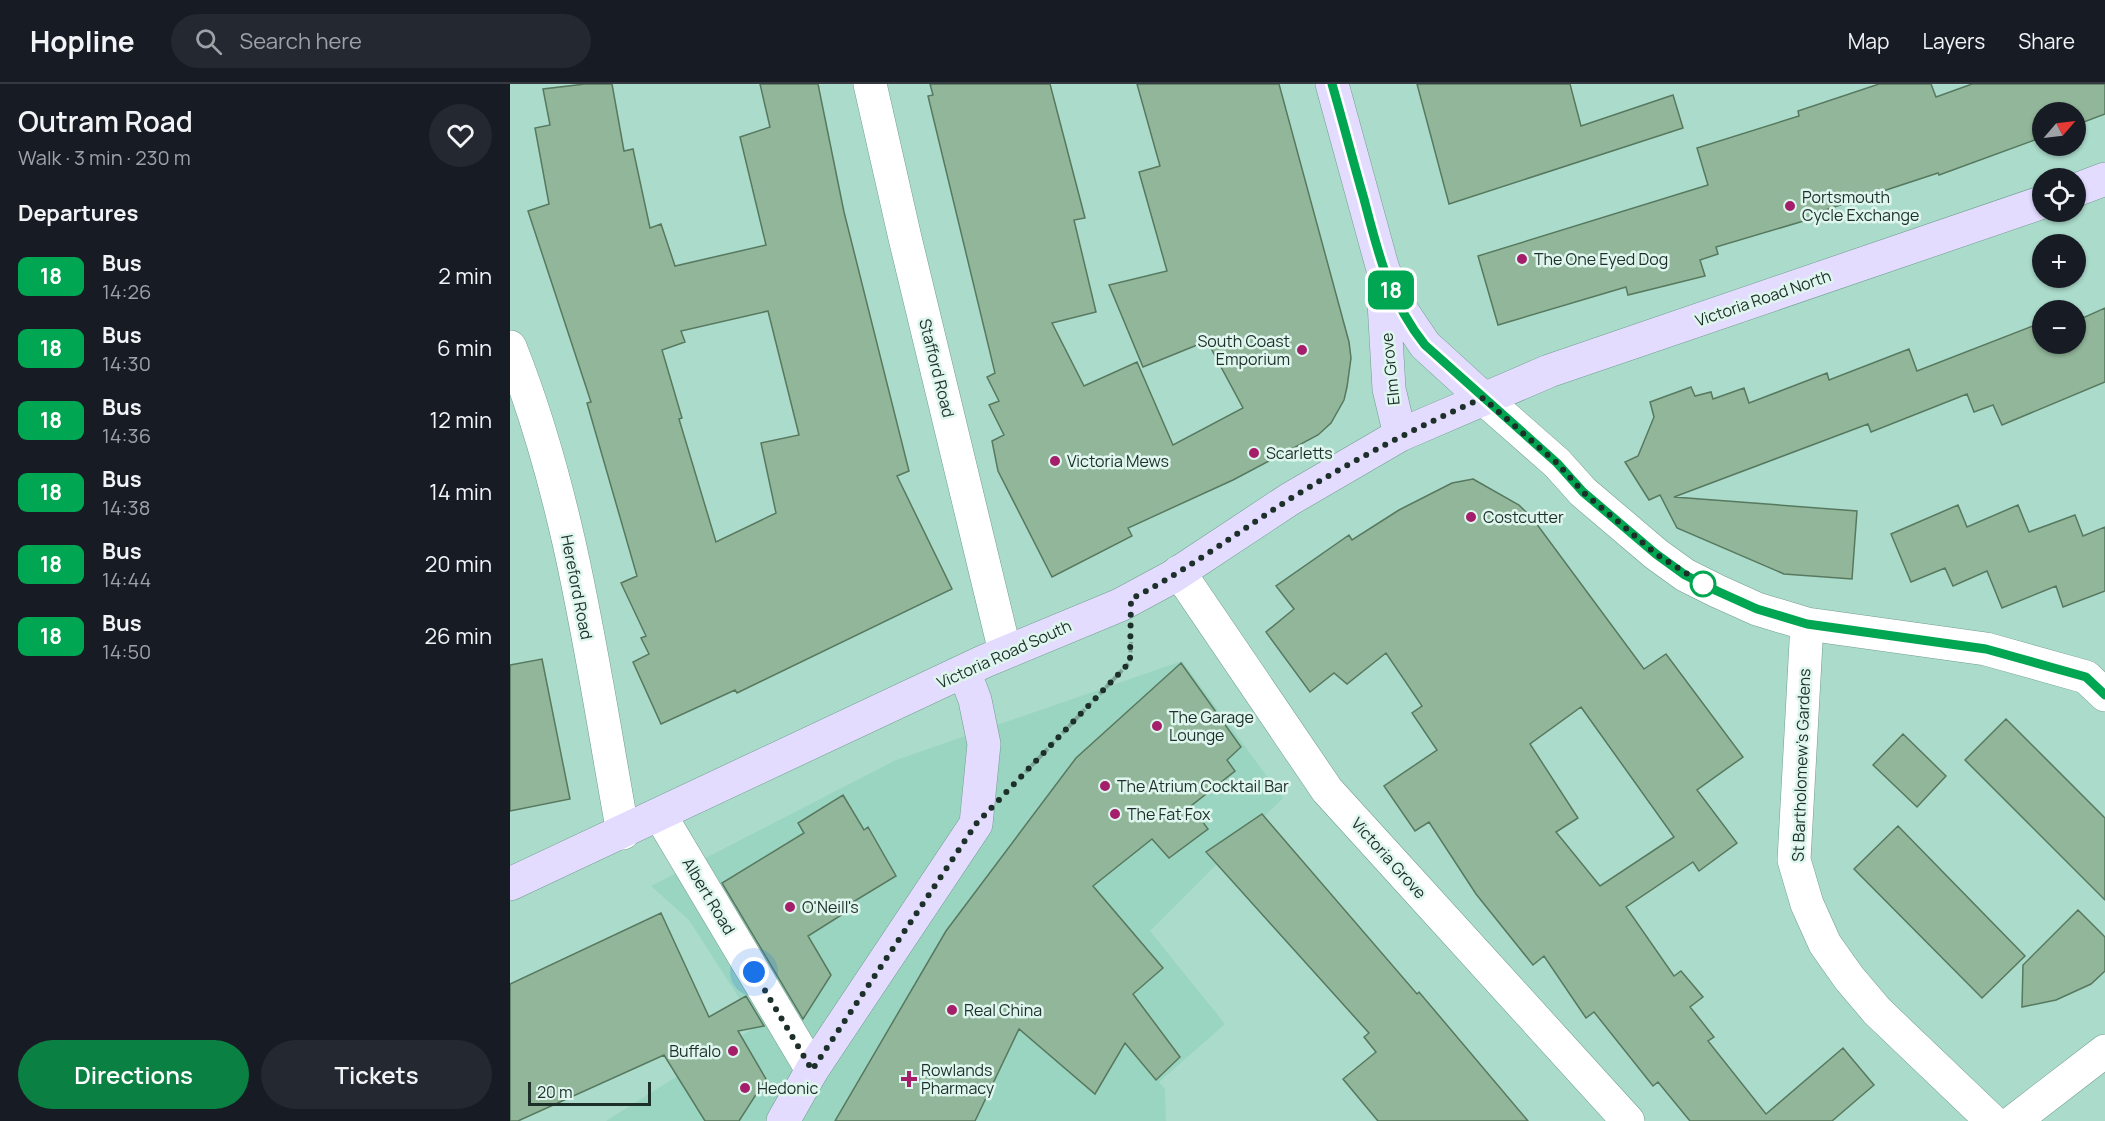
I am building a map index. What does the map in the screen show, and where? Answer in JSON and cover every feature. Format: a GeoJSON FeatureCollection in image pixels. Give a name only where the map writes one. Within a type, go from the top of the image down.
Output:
{"type":"FeatureCollection","features":[{"type":"Feature","properties":{"kind":"main road","name":"Elm Grove"},"geometry":{"type":"LineString","coordinates":[[1332,84],[1382,266],[1394,299],[1425,345],[1483,398]]}},
{"type":"Feature","properties":{"kind":"main road"},"geometry":{"type":"LineString","coordinates":[[2086,186],[2105,179]]}},
{"type":"Feature","properties":{"kind":"main road","name":"Victoria Road North"},"geometry":{"type":"LineString","coordinates":[[1483,398],[1608,350],[2032,206]]}},
{"type":"Feature","properties":{"kind":"main road","name":"Elm Grove"},"geometry":{"type":"LineString","coordinates":[[1382,266],[1389,389],[1400,435]]}},
{"type":"Feature","properties":{"kind":"main road","name":"Victoria Road South"},"geometry":{"type":"LineString","coordinates":[[510,884],[1005,652],[1131,599],[1179,572],[1300,493],[1400,435],[1483,398]]}},
{"type":"Feature","properties":{"kind":"main road"},"geometry":{"type":"LineString","coordinates":[[783,1121],[812,1070],[976,824],[984,744],[975,700],[964,671]]}},
{"type":"Feature","properties":{"kind":"street","name":"Stafford Road"},"geometry":{"type":"LineString","coordinates":[[870,84],[904,238],[1005,652]]}},
{"type":"Feature","properties":{"kind":"street","name":"Hereford Road"},"geometry":{"type":"LineString","coordinates":[[510,347],[523,381],[562,507],[623,833]]}},
{"type":"Feature","properties":{"kind":"street"},"geometry":{"type":"LineString","coordinates":[[1483,398],[1557,463],[1583,492],[1663,559],[1717,591],[1757,609],[1807,624],[1986,649],[2086,677],[2105,695]]}},
{"type":"Feature","properties":{"kind":"street","name":"Victoria Grove"},"geometry":{"type":"LineString","coordinates":[[1179,572],[1327,790],[1628,1121]]}},
{"type":"Feature","properties":{"kind":"street","name":"St Bartholomew's Gardens"},"geometry":{"type":"LineString","coordinates":[[1807,624],[1794,860],[1807,904],[1825,944],[1849,978],[1877,1011],[1992,1121]]}},
{"type":"Feature","properties":{"kind":"street","name":"Albert Road"},"geometry":{"type":"LineString","coordinates":[[660,815],[812,1070]]}},
{"type":"Feature","properties":{"kind":"street"},"geometry":{"type":"LineString","coordinates":[[2014,1121],[2105,1051]]}},
{"type":"Feature","properties":{"kind":"path"},"geometry":{"type":"LineString","coordinates":[[1017,781],[1130,662],[1131,599]]}},
{"type":"Feature","properties":{"kind":"shaded area"},"geometry":{"type":"Polygon","coordinates":[[[1182,661],[1283,798],[1150,931],[1225,1024],[1159,1082],[1165,1089],[1166,1121],[606,1121],[757,1026],[689,920],[651,886],[896,760],[1182,661]]]}},
{"type":"Feature","properties":{"kind":"building"},"geometry":{"type":"Polygon","coordinates":[[[585,84],[612,84],[624,151],[633,149],[650,228],[661,224],[675,266],[766,245],[740,137],[770,127],[760,84],[818,84],[844,212],[909,471],[897,476],[952,589],[737,693],[735,690],[661,724],[633,662],[649,654],[641,638],[646,636],[621,583],[637,576],[587,403],[591,402],[528,211],[549,204],[535,128],[550,125],[543,89],[585,84]],[[768,311],[681,331],[685,342],[662,350],[682,418],[679,419],[716,542],[776,513],[761,443],[799,435],[768,311]]]}},
{"type":"Feature","properties":{"kind":"building"},"geometry":{"type":"Polygon","coordinates":[[[930,84],[1050,84],[1085,218],[1074,220],[1096,312],[1052,323],[1084,386],[1137,362],[1173,445],[1243,408],[1207,341],[1143,367],[1109,285],[1167,271],[1139,172],[1160,166],[1137,84],[1279,84],[1349,342],[1351,358],[1347,387],[1344,400],[1331,423],[1318,435],[1233,480],[1128,528],[1132,536],[1052,577],[998,471],[992,441],[1004,435],[989,405],[999,401],[987,377],[995,373],[928,96],[933,95],[930,84]]]}},
{"type":"Feature","properties":{"kind":"building"},"geometry":{"type":"Polygon","coordinates":[[[1417,84],[1570,84],[1581,126],[1673,95],[1683,128],[1449,204],[1417,84]]]}},
{"type":"Feature","properties":{"kind":"building"},"geometry":{"type":"Polygon","coordinates":[[[1879,84],[1931,84],[1936,97],[1972,84],[2105,84],[2105,114],[2086,121],[2086,102],[2032,102],[2032,141],[1939,175],[1938,173],[1813,214],[1814,218],[1716,247],[1718,254],[1700,260],[1705,276],[1628,295],[1626,287],[1498,325],[1478,256],[1708,185],[1697,148],[1799,116],[1798,111],[1879,84]]]}},
{"type":"Feature","properties":{"kind":"building"},"geometry":{"type":"Polygon","coordinates":[[[2105,308],[2105,382],[2002,425],[1993,405],[1974,412],[1967,394],[1871,432],[1868,424],[1674,497],[1857,511],[1852,579],[1784,574],[1677,528],[1660,495],[1649,500],[1625,462],[1638,456],[1654,417],[1650,402],[1691,387],[1695,396],[1711,392],[1713,399],[1744,388],[1749,403],[1827,373],[1829,380],[1909,349],[1917,371],[2032,326],[2032,354],[2086,354],[2086,317],[2105,308]]]}},
{"type":"Feature","properties":{"kind":"building"},"geometry":{"type":"Polygon","coordinates":[[[1473,479],[1519,505],[1533,519],[1644,669],[1666,654],[1743,757],[1697,790],[1737,843],[1699,871],[1693,862],[1626,907],[1674,976],[1681,971],[1703,997],[1690,1007],[1714,1037],[1708,1041],[1766,1114],[1843,1048],[1874,1085],[1832,1121],[1690,1121],[1658,1082],[1653,1086],[1594,1012],[1586,1018],[1544,956],[1533,965],[1476,894],[1429,822],[1415,831],[1384,786],[1437,750],[1412,713],[1422,706],[1386,653],[1347,684],[1334,673],[1310,692],[1266,632],[1294,609],[1276,586],[1349,535],[1352,540],[1399,510],[1452,483],[1473,479]],[[1581,707],[1530,744],[1578,818],[1556,832],[1600,886],[1674,837],[1581,707]]]}},
{"type":"Feature","properties":{"kind":"building"},"geometry":{"type":"Polygon","coordinates":[[[1958,505],[1967,527],[2018,505],[2029,532],[2075,515],[2083,536],[2105,527],[2105,591],[2063,607],[2056,586],[2002,608],[1987,571],[1953,586],[1945,568],[1911,582],[1891,534],[1958,505]]]}},
{"type":"Feature","properties":{"kind":"building"},"geometry":{"type":"Polygon","coordinates":[[[542,659],[570,799],[510,811],[510,665],[542,659]]]}},
{"type":"Feature","properties":{"kind":"building"},"geometry":{"type":"Polygon","coordinates":[[[1181,663],[1241,747],[1227,760],[1235,771],[1191,806],[1208,829],[1169,858],[1152,839],[1093,886],[1163,968],[1133,994],[1180,1057],[1156,1080],[1125,1043],[1095,1094],[1019,1029],[975,1121],[835,1121],[946,931],[1076,758],[1181,663]]]}},
{"type":"Feature","properties":{"kind":"building"},"geometry":{"type":"Polygon","coordinates":[[[2006,719],[2105,818],[2105,900],[1965,760],[2006,719]]]}},
{"type":"Feature","properties":{"kind":"building"},"geometry":{"type":"Polygon","coordinates":[[[1903,734],[1946,776],[1917,807],[1873,765],[1903,734]]]}},
{"type":"Feature","properties":{"kind":"building","name":"O'Neill's"},"geometry":{"type":"Polygon","coordinates":[[[843,795],[864,830],[868,827],[896,876],[848,905],[851,909],[808,936],[831,975],[803,1019],[722,883],[804,833],[798,823],[843,795]]]}},
{"type":"Feature","properties":{"kind":"building"},"geometry":{"type":"Polygon","coordinates":[[[1262,814],[1417,994],[1419,992],[1528,1121],[1378,1121],[1343,1079],[1376,1052],[1364,1037],[1369,1033],[1206,852],[1262,814]]]}},
{"type":"Feature","properties":{"kind":"building"},"geometry":{"type":"Polygon","coordinates":[[[1898,826],[2025,956],[1982,998],[1854,869],[1898,826]]]}},
{"type":"Feature","properties":{"kind":"building"},"geometry":{"type":"Polygon","coordinates":[[[2078,910],[2105,937],[2105,971],[2091,984],[2056,1000],[2022,1007],[2023,965],[2078,910]]]}},
{"type":"Feature","properties":{"kind":"building"},"geometry":{"type":"Polygon","coordinates":[[[661,913],[709,1017],[746,996],[764,1026],[738,1031],[766,1079],[739,1121],[705,1121],[664,1055],[518,1121],[510,1121],[510,984],[661,913]]]}},
{"type":"Feature","properties":{"kind":"bus line","name":"18"},"geometry":{"type":"LineString","coordinates":[[1332,84],[1382,266],[1394,299],[1412,328],[1425,345],[1557,463],[1583,492],[1656,554],[1685,575],[1757,609],[1807,624],[1986,649],[2086,677],[2105,695]]}},
{"type":"Feature","properties":{"kind":"place","name":"Portsmouth Cycle Exchange"},"geometry":{"type":"Point","coordinates":[1790,206]}},
{"type":"Feature","properties":{"kind":"place","name":"The One Eyed Dog"},"geometry":{"type":"Point","coordinates":[1522,259]}},
{"type":"Feature","properties":{"kind":"place","name":"South Coast Emporium"},"geometry":{"type":"Point","coordinates":[1302,350]}},
{"type":"Feature","properties":{"kind":"place","name":"Scarletts"},"geometry":{"type":"Point","coordinates":[1254,453]}},
{"type":"Feature","properties":{"kind":"place","name":"Victoria Mews"},"geometry":{"type":"Point","coordinates":[1055,461]}},
{"type":"Feature","properties":{"kind":"place","name":"Costcutter"},"geometry":{"type":"Point","coordinates":[1471,517]}},
{"type":"Feature","properties":{"kind":"place","name":"The Garage Lounge"},"geometry":{"type":"Point","coordinates":[1157,726]}},
{"type":"Feature","properties":{"kind":"place","name":"The Atrium Cocktail Bar"},"geometry":{"type":"Point","coordinates":[1105,786]}},
{"type":"Feature","properties":{"kind":"place","name":"The Fat Fox"},"geometry":{"type":"Point","coordinates":[1115,814]}},
{"type":"Feature","properties":{"kind":"place","name":"O'Neill's"},"geometry":{"type":"Point","coordinates":[790,907]}},
{"type":"Feature","properties":{"kind":"place","name":"Real China"},"geometry":{"type":"Point","coordinates":[952,1010]}},
{"type":"Feature","properties":{"kind":"place","name":"Buffalo"},"geometry":{"type":"Point","coordinates":[733,1051]}},
{"type":"Feature","properties":{"kind":"place","name":"Rowlands Pharmacy"},"geometry":{"type":"Point","coordinates":[909,1079]}},
{"type":"Feature","properties":{"kind":"place","name":"Hedonic"},"geometry":{"type":"Point","coordinates":[745,1088]}},
{"type":"Feature","properties":{"kind":"route"},"geometry":{"type":"LineString","coordinates":[[754,972],[812,1070],[976,824],[1130,662],[1131,599],[1172,577],[1329,475],[1400,435],[1483,398],[1557,463],[1583,492],[1656,554],[1685,575],[1703,584]]}}]}
